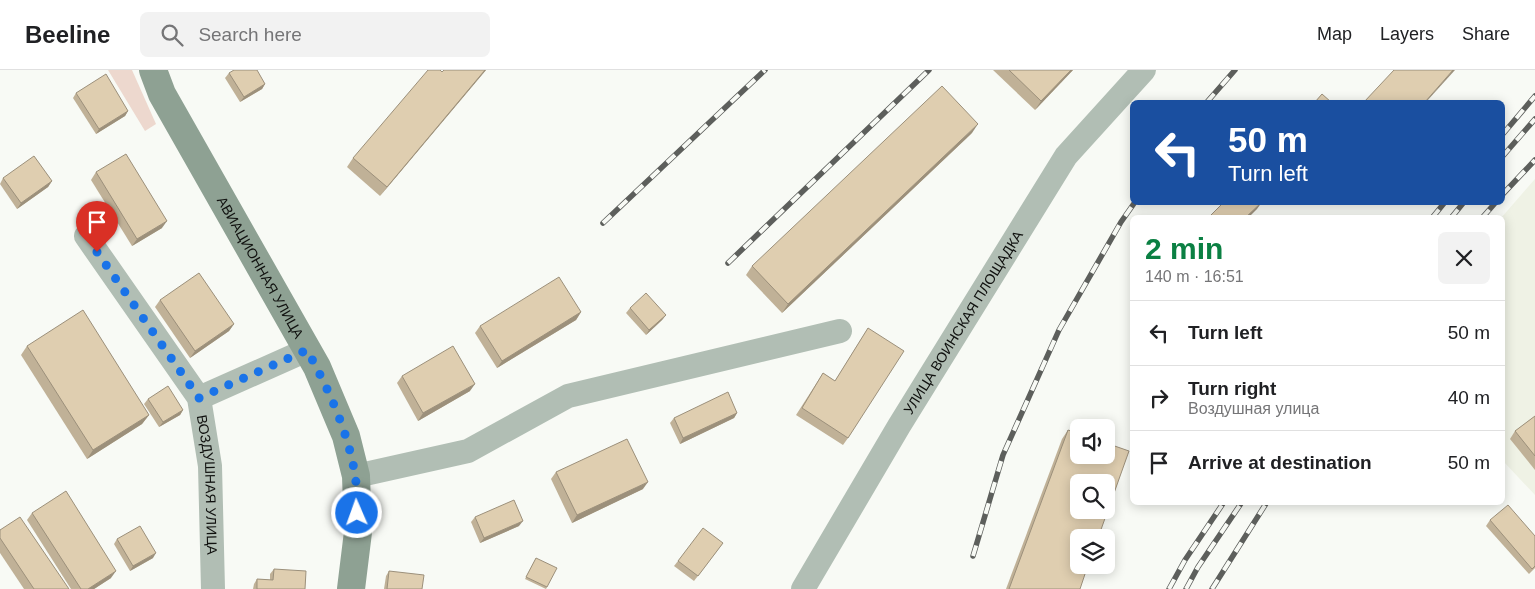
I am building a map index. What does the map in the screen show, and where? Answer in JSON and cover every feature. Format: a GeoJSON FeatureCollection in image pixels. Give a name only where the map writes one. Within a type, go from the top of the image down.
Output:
{"type":"FeatureCollection","features":[{"type":"Feature","properties":{"kind":"main road","name":"АВИАЦИОННАЯ УЛИЦА"},"geometry":{"type":"LineString","coordinates":[[153,70],[162,94],[317,367],[346,436],[356,476],[358,532],[351,589]]}},
{"type":"Feature","properties":{"kind":"street","name":"УЛИЦА ВОИНСКАЯ ПЛОЩАДКА"},"geometry":{"type":"LineString","coordinates":[[804,589],[899,426],[1066,156],[1144,70]]}},
{"type":"Feature","properties":{"kind":"street","name":"ВОЗДУШНАЯ УЛИЦА"},"geometry":{"type":"LineString","coordinates":[[86,236],[199,398],[210,466],[213,589]]}},
{"type":"Feature","properties":{"kind":"street"},"geometry":{"type":"LineString","coordinates":[[356,476],[468,451],[568,396],[840,331]]}},
{"type":"Feature","properties":{"kind":"street"},"geometry":{"type":"LineString","coordinates":[[199,398],[307,350]]}},
{"type":"Feature","properties":{"kind":"shaded area"},"geometry":{"type":"Polygon","coordinates":[[[108,70],[132,70],[156,124],[145,131],[108,70]]]}},
{"type":"Feature","properties":{"kind":"shaded area"},"geometry":{"type":"Polygon","coordinates":[[[1535,179],[1535,495],[1505,463],[1504,215],[1535,179]]]}},
{"type":"Feature","properties":{"kind":"building"},"geometry":{"type":"Polygon","coordinates":[[[234,70],[257,70],[265,84],[244,97],[229,73],[234,70]]]}},
{"type":"Feature","properties":{"kind":"building"},"geometry":{"type":"Polygon","coordinates":[[[428,70],[440,70],[442,72],[444,70],[485,70],[387,187],[353,158],[428,70]]]}},
{"type":"Feature","properties":{"kind":"building"},"geometry":{"type":"Polygon","coordinates":[[[1009,70],[1071,70],[1041,101],[1009,70]]]}},
{"type":"Feature","properties":{"kind":"building"},"geometry":{"type":"Polygon","coordinates":[[[1394,70],[1453,70],[1427,100],[1366,100],[1394,70]]]}},
{"type":"Feature","properties":{"kind":"building"},"geometry":{"type":"Polygon","coordinates":[[[106,74],[128,111],[99,129],[76,93],[106,74]]]}},
{"type":"Feature","properties":{"kind":"building"},"geometry":{"type":"Polygon","coordinates":[[[942,86],[978,124],[788,304],[752,266],[942,86]]]}},
{"type":"Feature","properties":{"kind":"building"},"geometry":{"type":"Polygon","coordinates":[[[1322,94],[1329,100],[1317,100],[1322,94]]]}},
{"type":"Feature","properties":{"kind":"building"},"geometry":{"type":"Polygon","coordinates":[[[126,154],[167,221],[137,239],[96,172],[126,154]]]}},
{"type":"Feature","properties":{"kind":"building"},"geometry":{"type":"Polygon","coordinates":[[[34,156],[52,181],[21,203],[3,178],[34,156]]]}},
{"type":"Feature","properties":{"kind":"building"},"geometry":{"type":"Polygon","coordinates":[[[1221,205],[1259,205],[1248,215],[1211,215],[1221,205]]]}},
{"type":"Feature","properties":{"kind":"building"},"geometry":{"type":"Polygon","coordinates":[[[199,273],[234,324],[195,351],[160,300],[199,273]]]}},
{"type":"Feature","properties":{"kind":"building"},"geometry":{"type":"Polygon","coordinates":[[[559,277],[581,312],[502,361],[480,326],[559,277]]]}},
{"type":"Feature","properties":{"kind":"building"},"geometry":{"type":"Polygon","coordinates":[[[646,293],[666,315],[649,330],[630,308],[646,293]]]}},
{"type":"Feature","properties":{"kind":"building"},"geometry":{"type":"Polygon","coordinates":[[[83,310],[149,415],[93,450],[27,346],[83,310]]]}},
{"type":"Feature","properties":{"kind":"building"},"geometry":{"type":"Polygon","coordinates":[[[868,328],[904,351],[848,438],[802,408],[823,373],[835,381],[868,328]]]}},
{"type":"Feature","properties":{"kind":"building"},"geometry":{"type":"Polygon","coordinates":[[[453,346],[475,384],[423,413],[402,376],[453,346]]]}},
{"type":"Feature","properties":{"kind":"building"},"geometry":{"type":"Polygon","coordinates":[[[168,386],[183,410],[163,422],[148,399],[168,386]]]}},
{"type":"Feature","properties":{"kind":"building"},"geometry":{"type":"Polygon","coordinates":[[[728,392],[737,413],[683,438],[674,418],[728,392]]]}},
{"type":"Feature","properties":{"kind":"building"},"geometry":{"type":"Polygon","coordinates":[[[1535,416],[1535,456],[1515,431],[1535,416]]]}},
{"type":"Feature","properties":{"kind":"building"},"geometry":{"type":"Polygon","coordinates":[[[1068,430],[1070,431],[1070,464],[1115,464],[1115,446],[1129,451],[1115,490],[1115,474],[1070,474],[1070,519],[1105,519],[1101,529],[1070,529],[1070,574],[1085,574],[1080,589],[1009,589],[1068,430]]]}},
{"type":"Feature","properties":{"kind":"building"},"geometry":{"type":"Polygon","coordinates":[[[627,439],[648,482],[577,515],[556,472],[627,439]]]}},
{"type":"Feature","properties":{"kind":"building"},"geometry":{"type":"Polygon","coordinates":[[[66,491],[116,571],[88,589],[81,589],[32,513],[66,491]]]}},
{"type":"Feature","properties":{"kind":"building"},"geometry":{"type":"Polygon","coordinates":[[[514,500],[523,521],[484,538],[475,517],[514,500]]]}},
{"type":"Feature","properties":{"kind":"building"},"geometry":{"type":"Polygon","coordinates":[[[1508,505],[1535,536],[1535,566],[1532,569],[1490,520],[1508,505]]]}},
{"type":"Feature","properties":{"kind":"building"},"geometry":{"type":"Polygon","coordinates":[[[20,517],[69,589],[34,589],[0,538],[0,530],[20,517]]]}},
{"type":"Feature","properties":{"kind":"building"},"geometry":{"type":"Polygon","coordinates":[[[140,526],[156,553],[133,566],[117,539],[140,526]]]}},
{"type":"Feature","properties":{"kind":"building"},"geometry":{"type":"Polygon","coordinates":[[[703,528],[723,543],[698,576],[678,561],[703,528]]]}},
{"type":"Feature","properties":{"kind":"building"},"geometry":{"type":"Polygon","coordinates":[[[536,558],[557,568],[547,587],[526,577],[536,558]]]}},
{"type":"Feature","properties":{"kind":"building"},"geometry":{"type":"Polygon","coordinates":[[[274,569],[306,571],[305,589],[257,589],[257,579],[273,580],[274,569]]]}},
{"type":"Feature","properties":{"kind":"building"},"geometry":{"type":"Polygon","coordinates":[[[389,571],[424,575],[422,589],[387,589],[389,571]]]}},
{"type":"Feature","properties":{"kind":"railway"},"geometry":{"type":"LineString","coordinates":[[603,223],[765,70]]}},
{"type":"Feature","properties":{"kind":"railway"},"geometry":{"type":"LineString","coordinates":[[728,263],[929,70]]}},
{"type":"Feature","properties":{"kind":"railway"},"geometry":{"type":"LineString","coordinates":[[1209,100],[1235,70]]}},
{"type":"Feature","properties":{"kind":"railway"},"geometry":{"type":"LineString","coordinates":[[1505,131],[1535,96]]}},
{"type":"Feature","properties":{"kind":"railway"},"geometry":{"type":"LineString","coordinates":[[1505,154],[1535,119]]}},
{"type":"Feature","properties":{"kind":"railway"},"geometry":{"type":"LineString","coordinates":[[1505,192],[1535,160]]}},
{"type":"Feature","properties":{"kind":"railway"},"geometry":{"type":"LineString","coordinates":[[973,556],[1003,455],[1059,330],[1121,222],[1133,205]]}},
{"type":"Feature","properties":{"kind":"railway"},"geometry":{"type":"LineString","coordinates":[[1434,215],[1443,205]]}},
{"type":"Feature","properties":{"kind":"railway"},"geometry":{"type":"LineString","coordinates":[[1453,215],[1462,205]]}},
{"type":"Feature","properties":{"kind":"railway"},"geometry":{"type":"LineString","coordinates":[[1485,215],[1493,205]]}},
{"type":"Feature","properties":{"kind":"railway"},"geometry":{"type":"LineString","coordinates":[[1169,589],[1185,560],[1222,505]]}},
{"type":"Feature","properties":{"kind":"railway"},"geometry":{"type":"LineString","coordinates":[[1186,589],[1198,567],[1240,505]]}},
{"type":"Feature","properties":{"kind":"railway"},"geometry":{"type":"LineString","coordinates":[[1212,589],[1265,505]]}},
{"type":"Feature","properties":{"kind":"route"},"geometry":{"type":"LineString","coordinates":[[97,252],[199,398],[307,350],[317,367],[346,436],[356,476],[357,513]]}}]}
